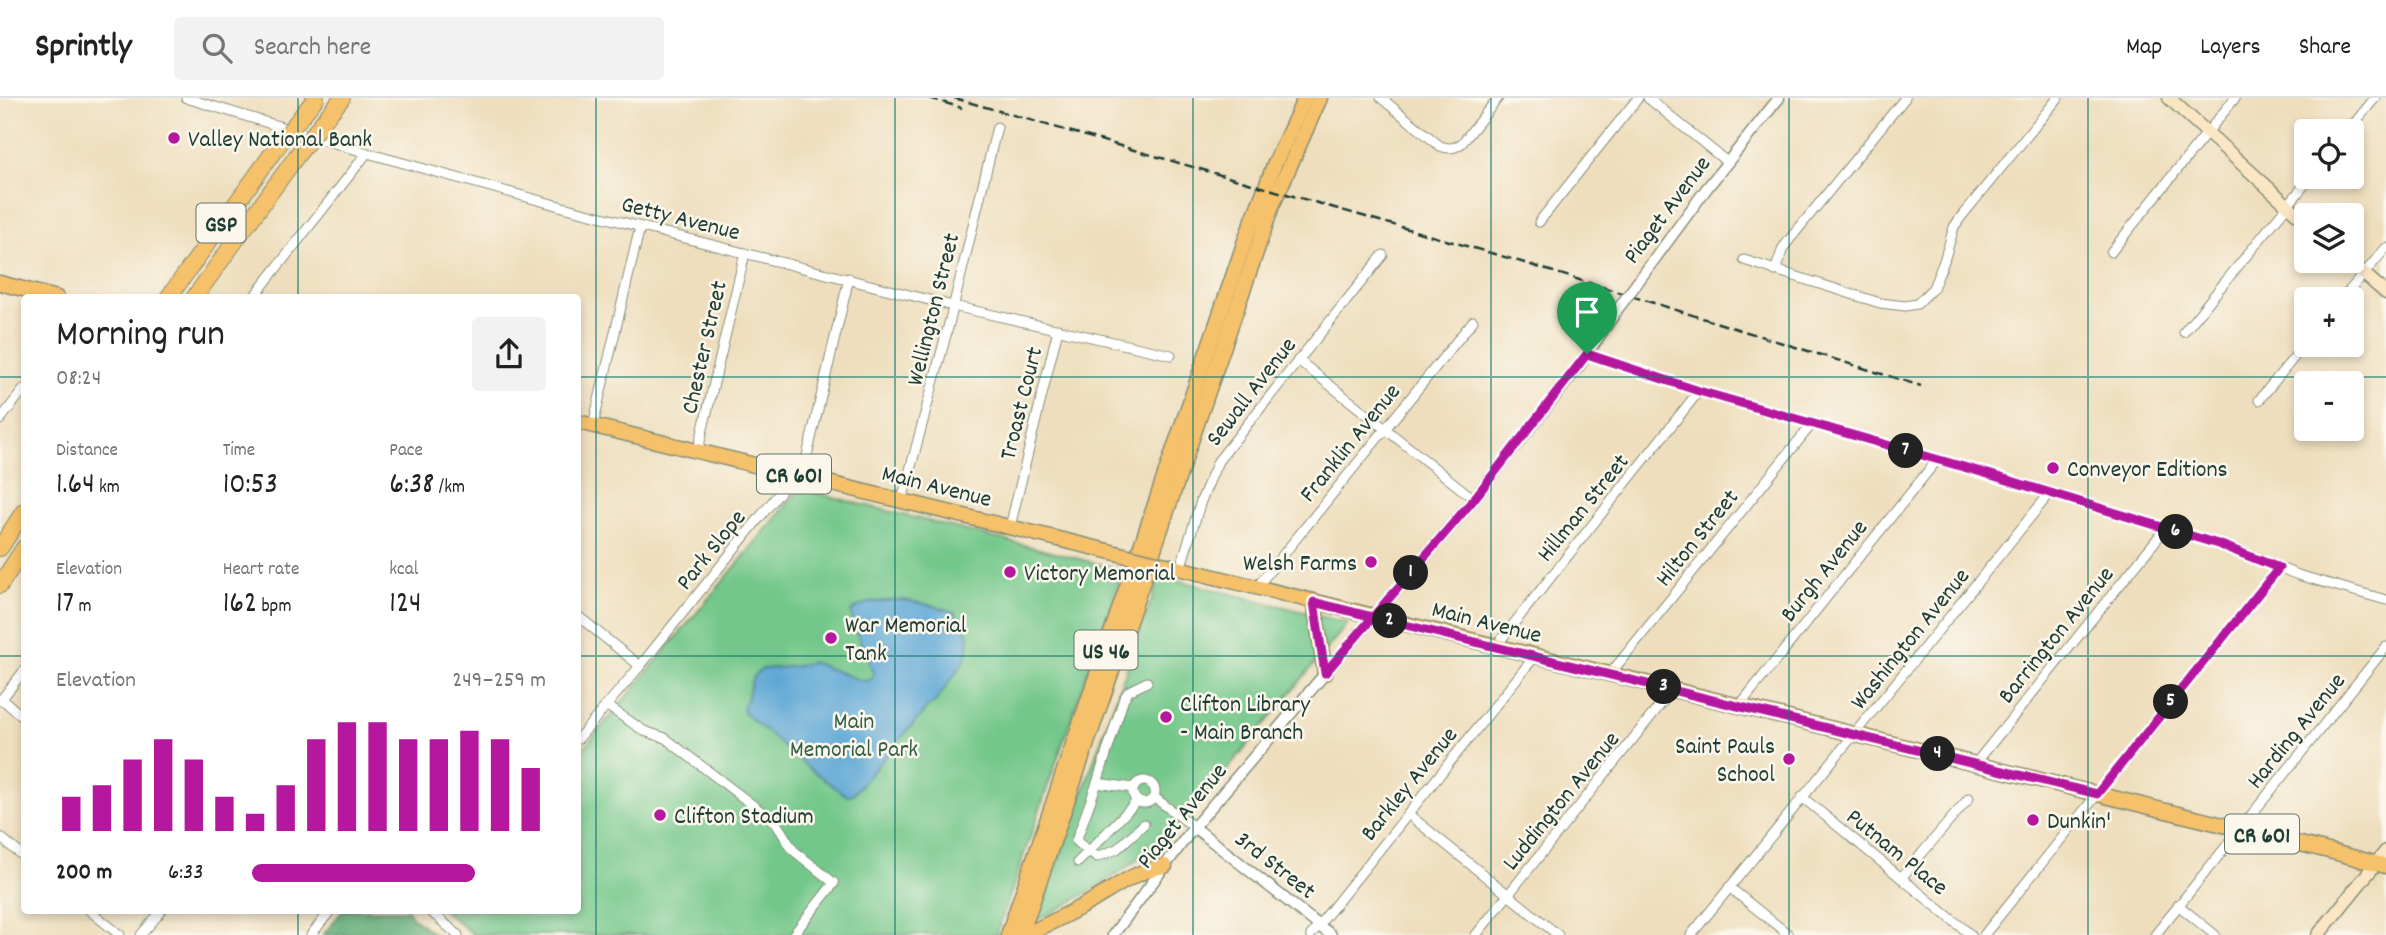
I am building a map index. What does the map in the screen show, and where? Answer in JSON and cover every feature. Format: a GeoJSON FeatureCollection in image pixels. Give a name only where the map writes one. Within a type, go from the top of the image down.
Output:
{"type":"FeatureCollection","features":[{"type":"Feature","properties":{"kind":"highway","name":"GSP"},"geometry":{"type":"LineString","coordinates":[[170,294],[274,151],[316,98]]}},
{"type":"Feature","properties":{"kind":"highway","name":"GSP"},"geometry":{"type":"LineString","coordinates":[[197,294],[342,98]]}},
{"type":"Feature","properties":{"kind":"highway"},"geometry":{"type":"LineString","coordinates":[[0,548],[21,516]]}},
{"type":"Feature","properties":{"kind":"highway"},"geometry":{"type":"LineString","coordinates":[[0,585],[21,553]]}},
{"type":"Feature","properties":{"kind":"main road","name":"US 46"},"geometry":{"type":"LineString","coordinates":[[1017,933],[1247,235],[1275,163],[1305,98]]}},
{"type":"Feature","properties":{"kind":"main road","name":"US 46"},"geometry":{"type":"LineString","coordinates":[[1017,933],[1268,217],[1297,145],[1320,98]]}},
{"type":"Feature","properties":{"kind":"main road"},"geometry":{"type":"LineString","coordinates":[[2169,98],[2294,211]]}},
{"type":"Feature","properties":{"kind":"main road"},"geometry":{"type":"LineString","coordinates":[[2364,274],[2386,293]]}},
{"type":"Feature","properties":{"kind":"main road"},"geometry":{"type":"LineString","coordinates":[[0,283],[42,294]]}},
{"type":"Feature","properties":{"kind":"main road","name":"Main Avenue"},"geometry":{"type":"LineString","coordinates":[[581,423],[1740,705],[2381,865]]}},
{"type":"Feature","properties":{"kind":"main road"},"geometry":{"type":"LineString","coordinates":[[1314,602],[1325,673]]}},
{"type":"Feature","properties":{"kind":"main road"},"geometry":{"type":"LineString","coordinates":[[2318,935],[2381,865],[2386,851]]}},
{"type":"Feature","properties":{"kind":"main road"},"geometry":{"type":"LineString","coordinates":[[1017,933],[1056,921],[1126,879],[1149,868],[1165,866]]}},
{"type":"Feature","properties":{"kind":"main road"},"geometry":{"type":"LineString","coordinates":[[1042,935],[1100,905],[1131,885],[1149,868]]}},
{"type":"Feature","properties":{"kind":"street","name":"Getty Avenue"},"geometry":{"type":"LineString","coordinates":[[186,98],[367,153],[640,226],[953,306],[1171,355]]}},
{"type":"Feature","properties":{"kind":"street"},"geometry":{"type":"LineString","coordinates":[[1381,98],[1440,146],[1447,148],[1455,148],[1465,139],[1498,98]]}},
{"type":"Feature","properties":{"kind":"street"},"geometry":{"type":"LineString","coordinates":[[1539,222],[1638,98]]}},
{"type":"Feature","properties":{"kind":"street"},"geometry":{"type":"LineString","coordinates":[[1648,98],[1727,162]]}},
{"type":"Feature","properties":{"kind":"street","name":"Piaget Avenue"},"geometry":{"type":"LineString","coordinates":[[1112,935],[1194,827],[1474,499],[1587,354],[1727,162],[1779,98]]}},
{"type":"Feature","properties":{"kind":"street"},"geometry":{"type":"LineString","coordinates":[[1775,271],[1783,248],[1905,98]]}},
{"type":"Feature","properties":{"kind":"street"},"geometry":{"type":"LineString","coordinates":[[1744,260],[1881,303],[1905,306],[1917,304],[1938,279],[1954,227],[2058,98]]}},
{"type":"Feature","properties":{"kind":"street"},"geometry":{"type":"LineString","coordinates":[[2111,252],[2235,98]]}},
{"type":"Feature","properties":{"kind":"street"},"geometry":{"type":"LineString","coordinates":[[2358,119],[2375,98]]}},
{"type":"Feature","properties":{"kind":"street","name":"Wellington Street"},"geometry":{"type":"LineString","coordinates":[[902,500],[997,127]]}},
{"type":"Feature","properties":{"kind":"street"},"geometry":{"type":"LineString","coordinates":[[256,294],[367,153]]}},
{"type":"Feature","properties":{"kind":"street"},"geometry":{"type":"LineString","coordinates":[[2183,332],[2301,189]]}},
{"type":"Feature","properties":{"kind":"street"},"geometry":{"type":"LineString","coordinates":[[593,425],[640,226]]}},
{"type":"Feature","properties":{"kind":"street"},"geometry":{"type":"LineString","coordinates":[[2353,287],[2386,248]]}},
{"type":"Feature","properties":{"kind":"street","name":"Chester Street"},"geometry":{"type":"LineString","coordinates":[[698,450],[745,253]]}},
{"type":"Feature","properties":{"kind":"street","name":"Sewall Avenue"},"geometry":{"type":"LineString","coordinates":[[1181,569],[1201,501],[1219,461],[1383,255]]}},
{"type":"Feature","properties":{"kind":"street","name":"Park Slope"},"geometry":{"type":"LineString","coordinates":[[581,735],[806,460],[849,278]]}},
{"type":"Feature","properties":{"kind":"street","name":"Franklin Avenue"},"geometry":{"type":"LineString","coordinates":[[1256,588],[1473,321]]}},
{"type":"Feature","properties":{"kind":"street","name":"Troast Court"},"geometry":{"type":"LineString","coordinates":[[1010,527],[1058,329]]}},
{"type":"Feature","properties":{"kind":"street"},"geometry":{"type":"LineString","coordinates":[[1587,354],[1699,391],[2247,553],[2279,568],[2386,600]]}},
{"type":"Feature","properties":{"kind":"street"},"geometry":{"type":"LineString","coordinates":[[2259,400],[2294,357]]}},
{"type":"Feature","properties":{"kind":"street"},"geometry":{"type":"LineString","coordinates":[[1298,360],[1474,499]]}},
{"type":"Feature","properties":{"kind":"street","name":"Hillman Street"},"geometry":{"type":"LineString","coordinates":[[1496,646],[1699,391]]}},
{"type":"Feature","properties":{"kind":"street"},"geometry":{"type":"LineString","coordinates":[[0,420],[21,393]]}},
{"type":"Feature","properties":{"kind":"street","name":"Hilton Street"},"geometry":{"type":"LineString","coordinates":[[1609,674],[1812,424]]}},
{"type":"Feature","properties":{"kind":"street","name":"Burgh Avenue"},"geometry":{"type":"LineString","coordinates":[[1740,705],[1937,460]]}},
{"type":"Feature","properties":{"kind":"street","name":"Washington Avenue"},"geometry":{"type":"LineString","coordinates":[[1691,935],[2050,494]]}},
{"type":"Feature","properties":{"kind":"street","name":"Barrington Avenue"},"geometry":{"type":"LineString","coordinates":[[1975,764],[2165,528]]}},
{"type":"Feature","properties":{"kind":"street"},"geometry":{"type":"LineString","coordinates":[[1984,935],[2279,568]]}},
{"type":"Feature","properties":{"kind":"street"},"geometry":{"type":"LineString","coordinates":[[581,618],[640,666]]}},
{"type":"Feature","properties":{"kind":"street","name":"Harding Avenue"},"geometry":{"type":"LineString","coordinates":[[2155,935],[2386,647]]}},
{"type":"Feature","properties":{"kind":"street","name":"Barkley Avenue"},"geometry":{"type":"LineString","coordinates":[[1311,935],[1535,656]]}},
{"type":"Feature","properties":{"kind":"street"},"geometry":{"type":"LineString","coordinates":[[21,675],[1,700],[21,716]]}},
{"type":"Feature","properties":{"kind":"street"},"geometry":{"type":"LineString","coordinates":[[1144,824],[1117,849],[1097,857],[1076,841],[1124,698],[1129,691],[1147,682]]}},
{"type":"Feature","properties":{"kind":"street","name":"Luddington Avenue"},"geometry":{"type":"LineString","coordinates":[[1476,935],[1673,689]]}},
{"type":"Feature","properties":{"kind":"street"},"geometry":{"type":"LineString","coordinates":[[606,705],[644,731],[665,738],[776,823],[793,850],[834,883],[793,935]]}},
{"type":"Feature","properties":{"kind":"street"},"geometry":{"type":"LineString","coordinates":[[1140,780],[1147,780],[1156,791],[1154,798],[1147,803],[1138,801],[1133,788],[1140,780]]}},
{"type":"Feature","properties":{"kind":"street"},"geometry":{"type":"LineString","coordinates":[[1097,783],[1133,788]]}},
{"type":"Feature","properties":{"kind":"street","name":"Putnam Place"},"geometry":{"type":"LineString","coordinates":[[1802,797],[1971,935]]}},
{"type":"Feature","properties":{"kind":"street"},"geometry":{"type":"LineString","coordinates":[[1154,798],[1194,827]]}},
{"type":"Feature","properties":{"kind":"street"},"geometry":{"type":"LineString","coordinates":[[1901,878],[1969,798]]}},
{"type":"Feature","properties":{"kind":"street"},"geometry":{"type":"LineString","coordinates":[[1078,862],[1138,801]]}},
{"type":"Feature","properties":{"kind":"street"},"geometry":{"type":"LineString","coordinates":[[1408,814],[1558,935]]}},
{"type":"Feature","properties":{"kind":"street","name":"3rd Street"},"geometry":{"type":"LineString","coordinates":[[1194,827],[1331,935]]}},
{"type":"Feature","properties":{"kind":"street"},"geometry":{"type":"LineString","coordinates":[[0,837],[21,854]]}},
{"type":"Feature","properties":{"kind":"street"},"geometry":{"type":"LineString","coordinates":[[1729,887],[1789,935]]}},
{"type":"Feature","properties":{"kind":"street"},"geometry":{"type":"LineString","coordinates":[[2178,905],[2215,935]]}},
{"type":"Feature","properties":{"kind":"street"},"geometry":{"type":"LineString","coordinates":[[94,914],[120,935]]}},
{"type":"Feature","properties":{"kind":"street"},"geometry":{"type":"LineString","coordinates":[[141,935],[159,914]]}},
{"type":"Feature","properties":{"kind":"street"},"geometry":{"type":"LineString","coordinates":[[311,935],[328,914]]}},
{"type":"Feature","properties":{"kind":"street"},"geometry":{"type":"LineString","coordinates":[[434,914],[458,935]]}},
{"type":"Feature","properties":{"kind":"green space","name":"Main Memorial Park"},"geometry":{"type":"Polygon","coordinates":[[[800,489],[1123,570],[996,935],[474,935],[448,914],[581,914],[581,751],[800,489]]]}},
{"type":"Feature","properties":{"kind":"green space"},"geometry":{"type":"Polygon","coordinates":[[[1160,576],[1348,623],[1176,828],[1120,872],[1037,920],[1160,576]]]}},
{"type":"Feature","properties":{"kind":"green space"},"geometry":{"type":"Polygon","coordinates":[[[340,914],[410,914],[435,935],[323,935],[340,914]]]}},
{"type":"Feature","properties":{"kind":"water"},"geometry":{"type":"Polygon","coordinates":[[[904,600],[954,612],[969,636],[968,651],[964,662],[934,703],[853,794],[847,796],[811,770],[751,719],[743,711],[744,702],[747,700],[751,682],[757,672],[763,669],[812,662],[859,680],[867,681],[872,678],[873,672],[851,612],[869,603],[904,600]]]}},
{"type":"Feature","properties":{"kind":"railway"},"geometry":{"type":"LineString","coordinates":[[929,98],[962,108]]}},
{"type":"Feature","properties":{"kind":"railway"},"geometry":{"type":"LineString","coordinates":[[954,98],[1515,260],[1921,386]]}},
{"type":"Feature","properties":{"kind":"place","name":"Valley National Bank"},"geometry":{"type":"Point","coordinates":[174,138]}},
{"type":"Feature","properties":{"kind":"place","name":"Conveyor Editions"},"geometry":{"type":"Point","coordinates":[2053,468]}},
{"type":"Feature","properties":{"kind":"place","name":"Welsh Farms"},"geometry":{"type":"Point","coordinates":[1371,562]}},
{"type":"Feature","properties":{"kind":"place","name":"Victory Memorial"},"geometry":{"type":"Point","coordinates":[1010,572]}},
{"type":"Feature","properties":{"kind":"place","name":"War Memorial Tank"},"geometry":{"type":"Point","coordinates":[831,638]}},
{"type":"Feature","properties":{"kind":"place","name":"Clifton Library - Main Branch"},"geometry":{"type":"Point","coordinates":[1166,717]}},
{"type":"Feature","properties":{"kind":"place","name":"Saint Pauls School"},"geometry":{"type":"Point","coordinates":[1789,759]}},
{"type":"Feature","properties":{"kind":"place","name":"Clifton Stadium"},"geometry":{"type":"Point","coordinates":[660,815]}},
{"type":"Feature","properties":{"kind":"place","name":"Dunkin'"},"geometry":{"type":"Point","coordinates":[2033,820]}},
{"type":"Feature","properties":{"kind":"route"},"geometry":{"type":"LineString","coordinates":[[1587,354],[1448,531],[1373,617],[1314,602],[1325,673],[1373,617],[2097,794],[2279,568],[2247,553],[1988,474],[1699,391],[1587,354]]}}]}
